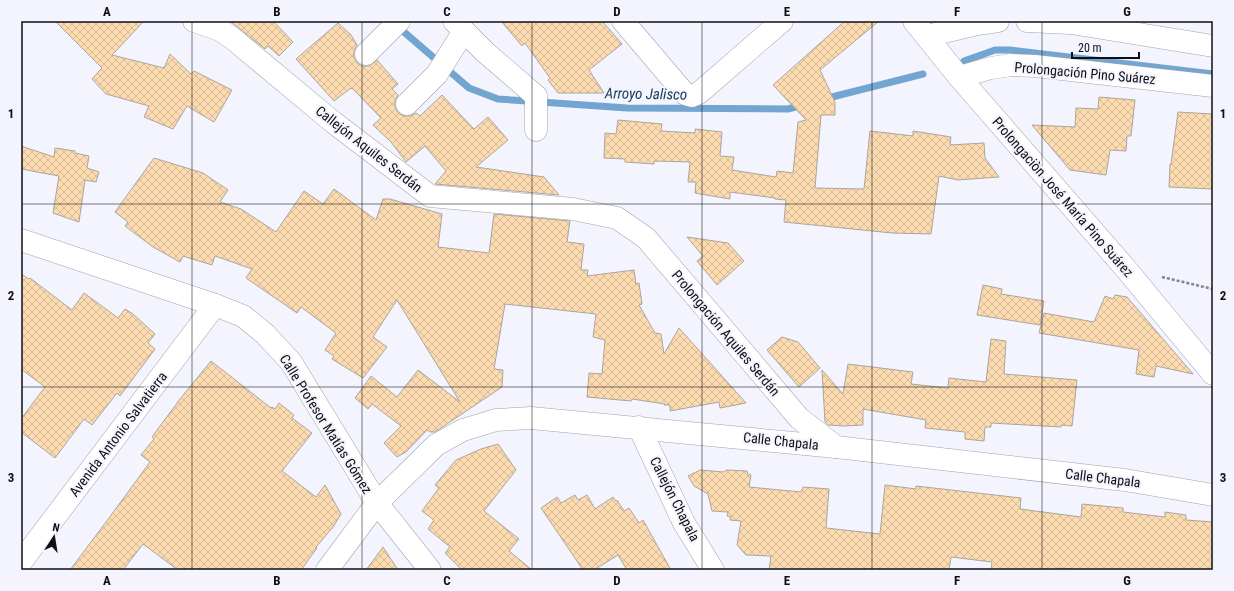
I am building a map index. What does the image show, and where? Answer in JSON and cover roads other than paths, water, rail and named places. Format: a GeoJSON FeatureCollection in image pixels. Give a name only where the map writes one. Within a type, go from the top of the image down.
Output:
{"type":"FeatureCollection","features":[{"type":"Feature","properties":{"kind":"street","name":"Callejón Aquiles Serdán"},"geometry":{"type":"LineString","coordinates":[[194,21],[220,30],[232,38],[328,118],[430,196],[573,208],[617,218]]}},
{"type":"Feature","properties":{"kind":"street"},"geometry":{"type":"LineString","coordinates":[[623,21],[685,94],[692,96],[699,93],[782,21]]}},
{"type":"Feature","properties":{"kind":"street"},"geometry":{"type":"LineString","coordinates":[[920,29],[998,21]]}},
{"type":"Feature","properties":{"kind":"street"},"geometry":{"type":"LineString","coordinates":[[1027,21],[1071,23],[1213,46]]}},
{"type":"Feature","properties":{"kind":"street"},"geometry":{"type":"LineString","coordinates":[[407,104],[442,67],[459,26],[485,52],[536,113]]}},
{"type":"Feature","properties":{"kind":"street"},"geometry":{"type":"LineString","coordinates":[[366,54],[392,28]]}},
{"type":"Feature","properties":{"kind":"street","name":"Prolongaciòn José María Pino Suárez"},"geometry":{"type":"LineString","coordinates":[[920,29],[959,77],[1126,269],[1213,374]]}},
{"type":"Feature","properties":{"kind":"street","name":"Prolongación Pino Suárez"},"geometry":{"type":"LineString","coordinates":[[959,77],[991,68],[1011,65],[1035,66],[1213,86]]}},
{"type":"Feature","properties":{"kind":"street","name":"Prolongación Aquiles Serdán"},"geometry":{"type":"LineString","coordinates":[[617,218],[646,238],[799,418],[836,446]]}},
{"type":"Feature","properties":{"kind":"street","name":"Calle Profesor Matías Gómez"},"geometry":{"type":"LineString","coordinates":[[21,240],[215,305],[243,316],[265,334],[291,362],[377,503],[430,570]]}},
{"type":"Feature","properties":{"kind":"street","name":"Avenida Antonio Salvatierra"},"geometry":{"type":"LineString","coordinates":[[21,562],[215,305]]}},
{"type":"Feature","properties":{"kind":"street","name":"Calle Chapala"},"geometry":{"type":"LineString","coordinates":[[327,570],[377,503],[436,444],[463,430],[496,420],[530,418],[836,446],[1125,480],[1213,495]]}},
{"type":"Feature","properties":{"kind":"street","name":"Callejón Chapala"},"geometry":{"type":"LineString","coordinates":[[639,427],[684,523],[713,570]]}},
{"type":"Feature","properties":{"kind":"waterway","name":"Arroyo Jalisco"},"geometry":{"type":"LineString","coordinates":[[397,26],[469,88],[498,99],[627,108],[788,109],[803,105]]}},
{"type":"Feature","properties":{"kind":"waterway","name":"Arroyo Jalisco"},"geometry":{"type":"LineString","coordinates":[[964,61],[995,50],[1010,50],[1213,74]]}},
{"type":"Feature","properties":{"kind":"waterway","name":"Arroyo Jalisco"},"geometry":{"type":"LineString","coordinates":[[824,99],[923,74]]}}]}
